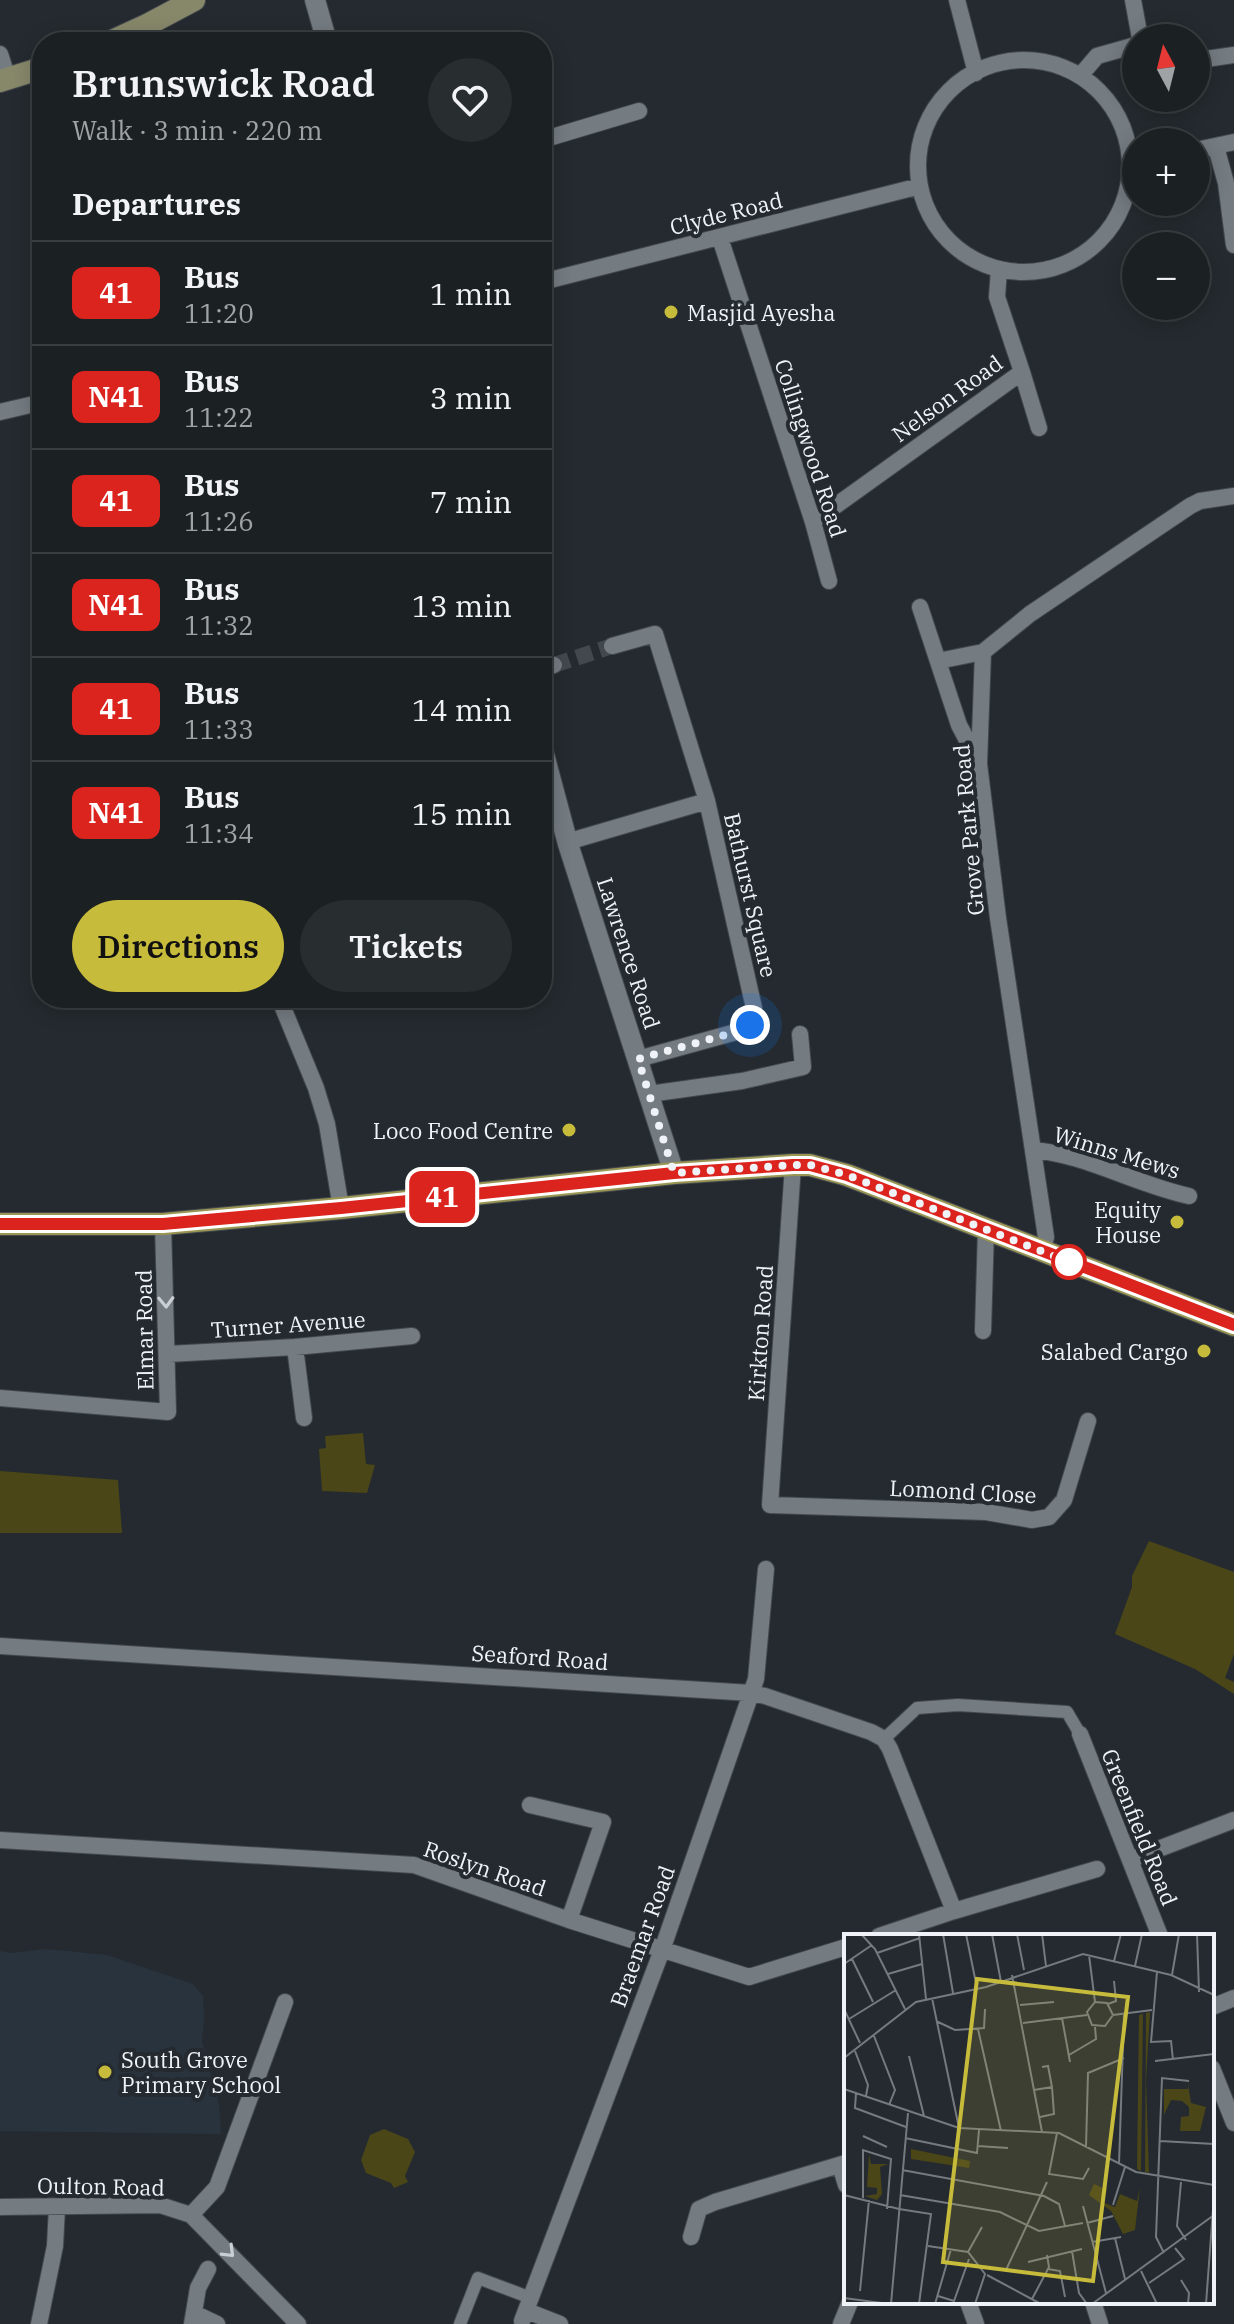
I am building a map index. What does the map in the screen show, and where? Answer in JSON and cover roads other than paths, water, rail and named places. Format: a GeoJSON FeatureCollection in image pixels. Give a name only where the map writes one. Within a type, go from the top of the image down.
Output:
{"type":"FeatureCollection","features":[{"type":"Feature","properties":{"kind":"main road"},"geometry":{"type":"LineString","coordinates":[[132,32],[194,0]]}},
{"type":"Feature","properties":{"kind":"main road"},"geometry":{"type":"LineString","coordinates":[[4,80],[32,71]]}},
{"type":"Feature","properties":{"kind":"main road"},"geometry":{"type":"LineString","coordinates":[[0,1224],[163,1224],[674,1173],[810,1165],[847,1175],[1234,1325]]}},
{"type":"Feature","properties":{"kind":"street"},"geometry":{"type":"LineString","coordinates":[[315,0],[324,32]]}},
{"type":"Feature","properties":{"kind":"street"},"geometry":{"type":"LineString","coordinates":[[957,0],[976,73]]}},
{"type":"Feature","properties":{"kind":"street"},"geometry":{"type":"LineString","coordinates":[[1133,0],[1137,24]]}},
{"type":"Feature","properties":{"kind":"street"},"geometry":{"type":"LineString","coordinates":[[1080,76],[1097,56],[1122,49]]}},
{"type":"Feature","properties":{"kind":"street"},"geometry":{"type":"LineString","coordinates":[[0,54],[4,80]]}},
{"type":"Feature","properties":{"kind":"street"},"geometry":{"type":"LineString","coordinates":[[1210,58],[1234,55]]}},
{"type":"Feature","properties":{"kind":"street"},"geometry":{"type":"LineString","coordinates":[[1122,128],[1097,90],[1080,76],[1059,67],[1027,61],[1005,63],[976,73],[947,94],[928,121],[919,153],[920,186],[926,207],[944,235],[969,257],[999,269],[1021,272],[1054,268],[1075,259],[1093,247],[1108,231],[1122,206]]}},
{"type":"Feature","properties":{"kind":"street"},"geometry":{"type":"LineString","coordinates":[[552,137],[639,111]]}},
{"type":"Feature","properties":{"kind":"street"},"geometry":{"type":"LineString","coordinates":[[1210,148],[1234,142]]}},
{"type":"Feature","properties":{"kind":"street"},"geometry":{"type":"LineString","coordinates":[[1216,147],[1226,183],[1234,245]]}},
{"type":"Feature","properties":{"kind":"street","name":"Clyde Road"},"geometry":{"type":"LineString","coordinates":[[552,280],[920,186]]}},
{"type":"Feature","properties":{"kind":"street","name":"Collingwood Road"},"geometry":{"type":"LineString","coordinates":[[720,238],[813,522],[829,581]]}},
{"type":"Feature","properties":{"kind":"street","name":"Nelson Road"},"geometry":{"type":"LineString","coordinates":[[813,522],[1022,372],[997,297],[999,269]]}},
{"type":"Feature","properties":{"kind":"street"},"geometry":{"type":"LineString","coordinates":[[1022,372],[1039,428]]}},
{"type":"Feature","properties":{"kind":"street"},"geometry":{"type":"LineString","coordinates":[[0,412],[32,405]]}},
{"type":"Feature","properties":{"kind":"street"},"geometry":{"type":"LineString","coordinates":[[938,661],[983,652],[1030,614],[1190,506],[1200,501],[1234,496]]}},
{"type":"Feature","properties":{"kind":"street"},"geometry":{"type":"LineString","coordinates":[[920,607],[959,725],[979,764]]}},
{"type":"Feature","properties":{"kind":"street","name":"Bathurst Square"},"geometry":{"type":"LineString","coordinates":[[612,646],[655,634],[707,801],[754,1008],[750,1025],[736,1032],[638,1059]]}},
{"type":"Feature","properties":{"kind":"street","name":"Grove Park Road"},"geometry":{"type":"LineString","coordinates":[[983,652],[979,764],[998,918],[1046,1237],[1042,1251]]}},
{"type":"Feature","properties":{"kind":"street","name":"Lawrence Road"},"geometry":{"type":"LineString","coordinates":[[552,785],[567,842],[674,1173]]}},
{"type":"Feature","properties":{"kind":"street","name":"Bathurst Square"},"geometry":{"type":"LineString","coordinates":[[567,842],[707,801]]}},
{"type":"Feature","properties":{"kind":"street"},"geometry":{"type":"LineString","coordinates":[[283,1008],[327,1124],[341,1208]]}},
{"type":"Feature","properties":{"kind":"street"},"geometry":{"type":"LineString","coordinates":[[649,1094],[742,1081],[803,1067],[800,1034]]}},
{"type":"Feature","properties":{"kind":"street","name":"Winns Mews"},"geometry":{"type":"LineString","coordinates":[[1033,1150],[1054,1152],[1162,1190],[1189,1196]]}},
{"type":"Feature","properties":{"kind":"street","name":"Kirkton Road"},"geometry":{"type":"LineString","coordinates":[[770,1505],[793,1165]]}},
{"type":"Feature","properties":{"kind":"street","name":"Elmar Road"},"geometry":{"type":"LineString","coordinates":[[0,1398],[168,1412],[163,1224]]}},
{"type":"Feature","properties":{"kind":"street"},"geometry":{"type":"LineString","coordinates":[[983,1331],[986,1229]]}},
{"type":"Feature","properties":{"kind":"street","name":"Turner Avenue"},"geometry":{"type":"LineString","coordinates":[[168,1354],[412,1336]]}},
{"type":"Feature","properties":{"kind":"street"},"geometry":{"type":"LineString","coordinates":[[295,1347],[304,1418]]}},
{"type":"Feature","properties":{"kind":"street","name":"Lomond Close"},"geometry":{"type":"LineString","coordinates":[[770,1505],[986,1512],[1032,1520],[1049,1517],[1064,1500],[1088,1421]]}},
{"type":"Feature","properties":{"kind":"street","name":"Braemar Road"},"geometry":{"type":"LineString","coordinates":[[526,2310],[662,1950],[756,1679],[766,1569]]}},
{"type":"Feature","properties":{"kind":"street","name":"Seaford Road"},"geometry":{"type":"LineString","coordinates":[[0,1646],[751,1693],[884,1739]]}},
{"type":"Feature","properties":{"kind":"street"},"geometry":{"type":"LineString","coordinates":[[954,1911],[884,1739],[917,1708],[958,1705],[1067,1712],[1080,1734]]}},
{"type":"Feature","properties":{"kind":"street","name":"Greenfield Road"},"geometry":{"type":"LineString","coordinates":[[1080,1734],[1159,1934]]}},
{"type":"Feature","properties":{"kind":"street"},"geometry":{"type":"LineString","coordinates":[[530,1805],[603,1822],[569,1920]]}},
{"type":"Feature","properties":{"kind":"street"},"geometry":{"type":"LineString","coordinates":[[1130,1860],[1234,1820]]}},
{"type":"Feature","properties":{"kind":"street","name":"Roslyn Road"},"geometry":{"type":"LineString","coordinates":[[0,1840],[414,1865],[569,1920],[749,1977],[844,1948]]}},
{"type":"Feature","properties":{"kind":"street"},"geometry":{"type":"LineString","coordinates":[[885,1934],[1097,1869]]}},
{"type":"Feature","properties":{"kind":"street"},"geometry":{"type":"LineString","coordinates":[[1214,2006],[1234,1998]]}},
{"type":"Feature","properties":{"kind":"street"},"geometry":{"type":"LineString","coordinates":[[191,2215],[217,2187],[285,2002]]}},
{"type":"Feature","properties":{"kind":"street"},"geometry":{"type":"LineString","coordinates":[[1214,2073],[1234,2123]]}},
{"type":"Feature","properties":{"kind":"street"},"geometry":{"type":"LineString","coordinates":[[691,2237],[699,2209],[843,2164]]}},
{"type":"Feature","properties":{"kind":"street","name":"Oulton Road"},"geometry":{"type":"LineString","coordinates":[[0,2207],[160,2205],[191,2215],[298,2324]]}},
{"type":"Feature","properties":{"kind":"street"},"geometry":{"type":"LineString","coordinates":[[39,2324],[55,2246],[57,2207]]}},
{"type":"Feature","properties":{"kind":"street"},"geometry":{"type":"LineString","coordinates":[[208,2269],[198,2288],[193,2318],[217,2324]]}},
{"type":"Feature","properties":{"kind":"street"},"geometry":{"type":"LineString","coordinates":[[460,2324],[478,2278],[526,2310],[560,2324]]}},
{"type":"Feature","properties":{"kind":"street"},"geometry":{"type":"LineString","coordinates":[[841,2324],[849,2304]]}},
{"type":"Feature","properties":{"kind":"street"},"geometry":{"type":"LineString","coordinates":[[969,2304],[976,2324]]}},
{"type":"Feature","properties":{"kind":"street"},"geometry":{"type":"LineString","coordinates":[[1094,2304],[1100,2324]]}},
{"type":"Feature","properties":{"kind":"tunnel"},"geometry":{"type":"LineString","coordinates":[[554,665],[612,646]]}},
{"type":"Feature","properties":{"kind":"place","name":"Masjid Ayesha"},"geometry":{"type":"Point","coordinates":[671,312]}},
{"type":"Feature","properties":{"kind":"place","name":"Loco Food Centre"},"geometry":{"type":"Point","coordinates":[569,1130]}},
{"type":"Feature","properties":{"kind":"place","name":"Equity House"},"geometry":{"type":"Point","coordinates":[1177,1222]}},
{"type":"Feature","properties":{"kind":"place","name":"Salabed Cargo"},"geometry":{"type":"Point","coordinates":[1204,1351]}},
{"type":"Feature","properties":{"kind":"place","name":"South Grove Primary School"},"geometry":{"type":"Point","coordinates":[105,2072]}}]}
